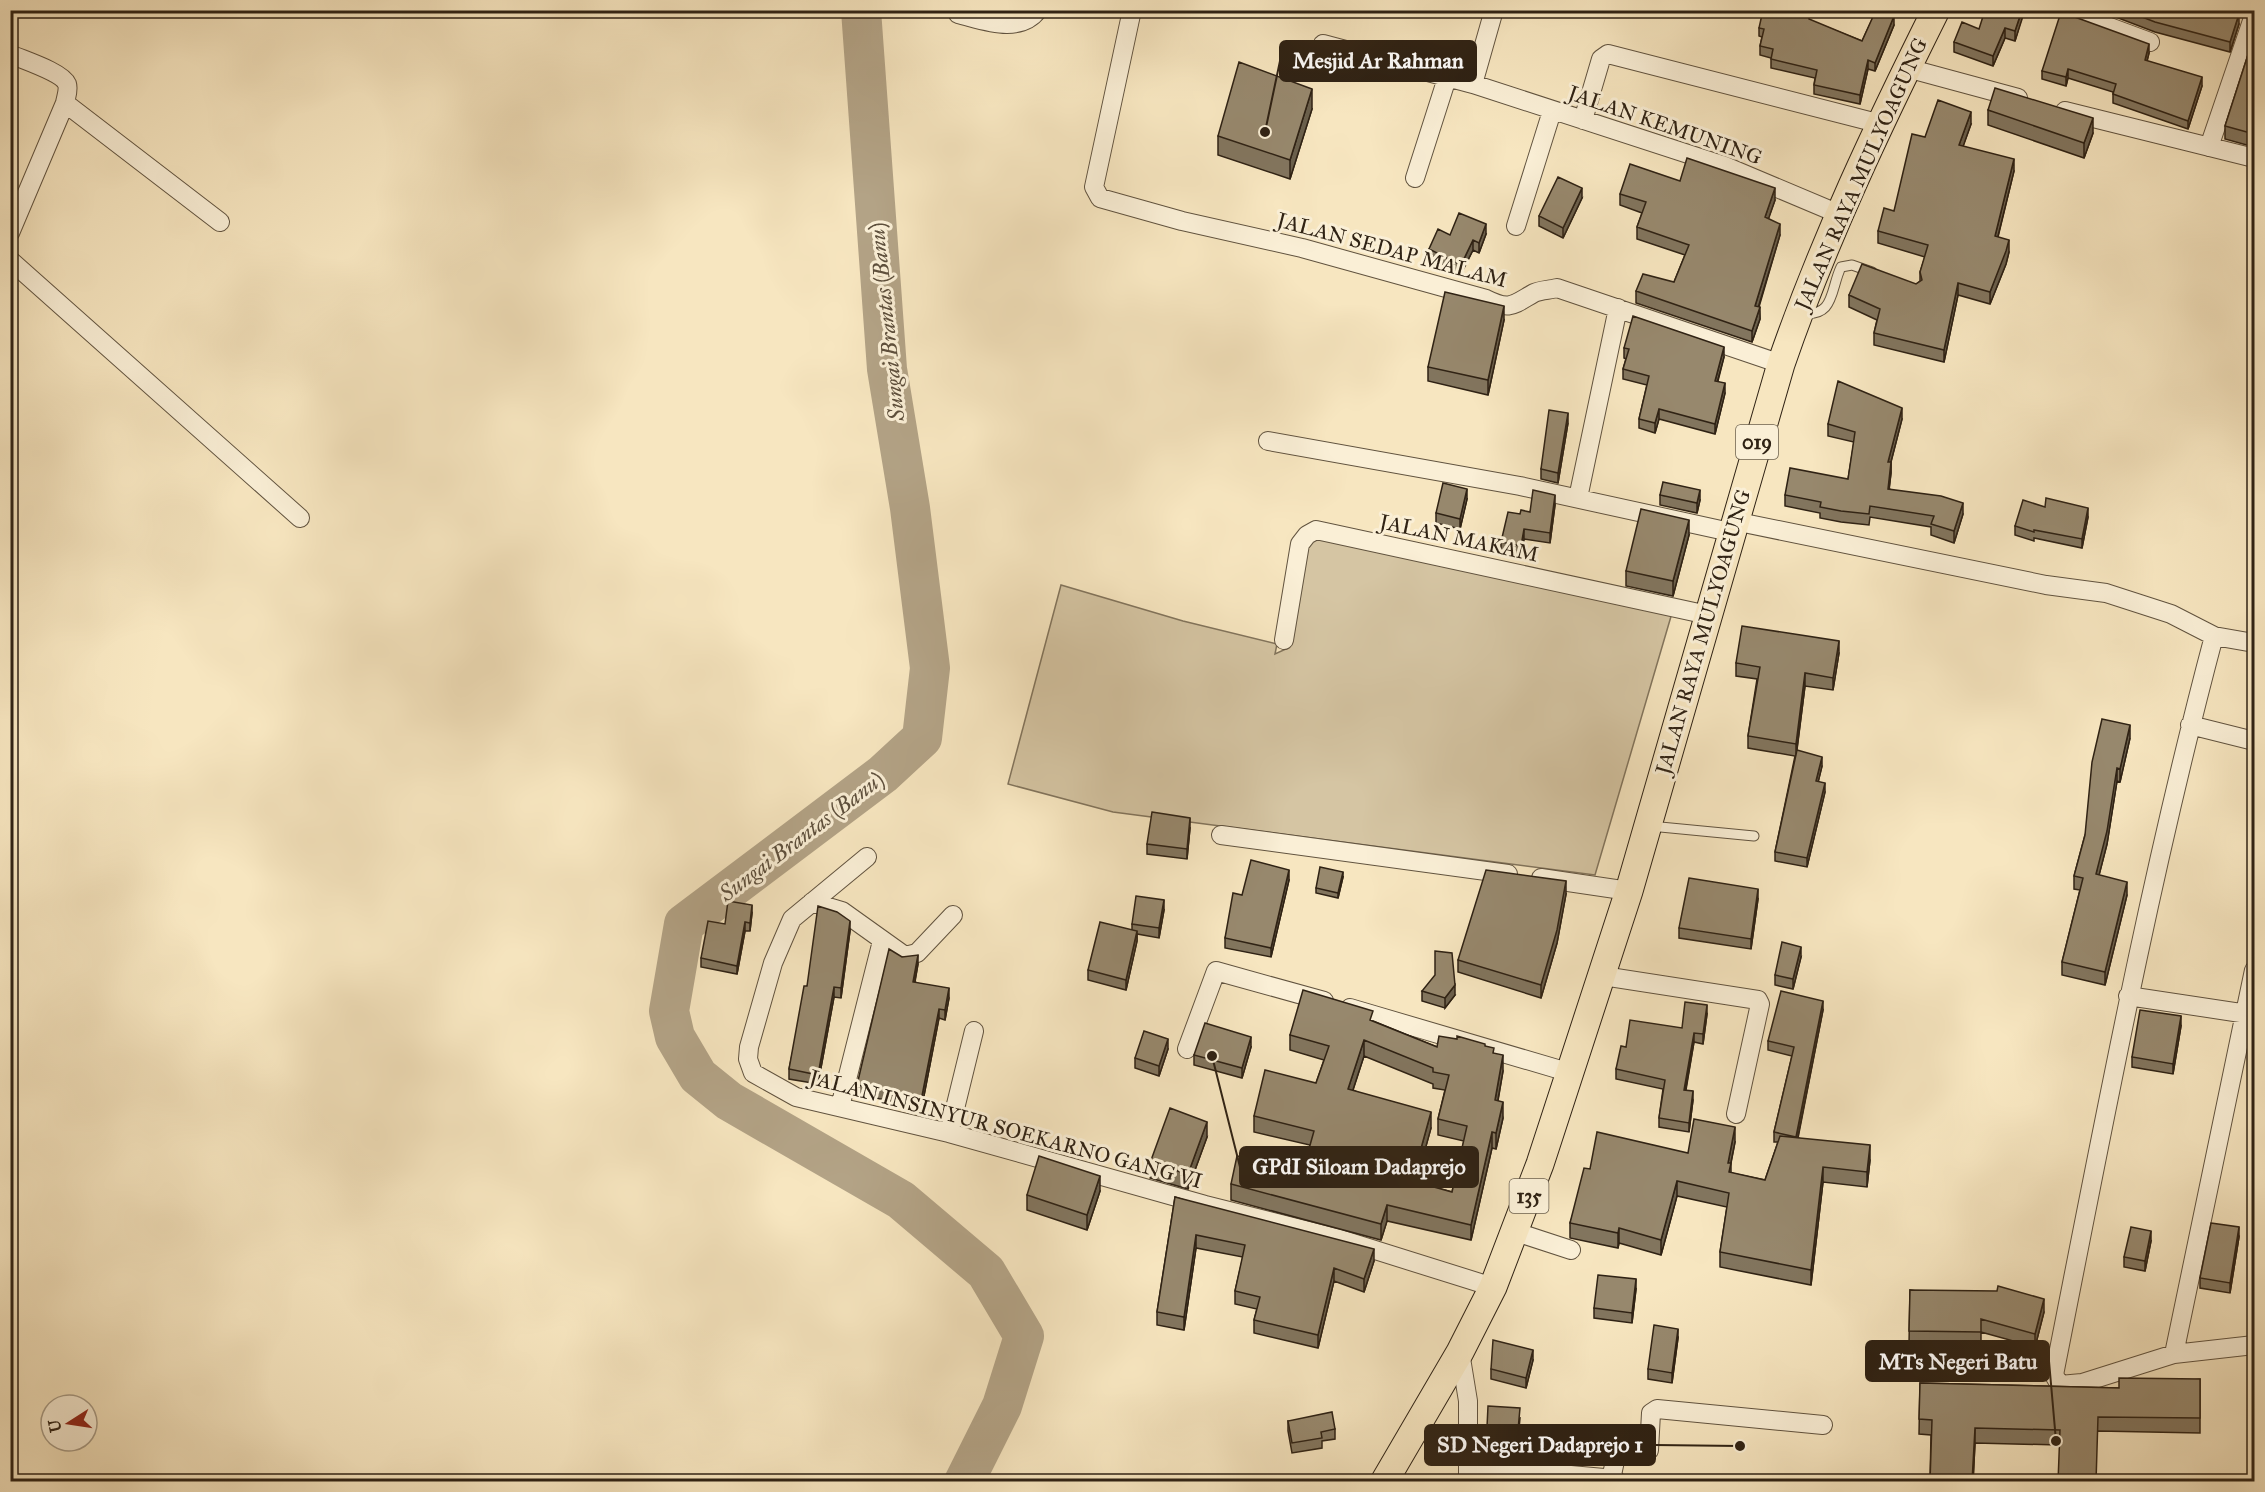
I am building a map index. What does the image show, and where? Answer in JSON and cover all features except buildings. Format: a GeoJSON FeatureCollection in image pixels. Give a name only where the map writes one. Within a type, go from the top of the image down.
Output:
{"type":"FeatureCollection","features":[{"type":"Feature","properties":{"kind":"main road","name":"JALAN RAYA MULYOAGUNG"},"geometry":{"type":"LineString","coordinates":[[1629,891],[1732,527],[1798,313],[1839,214],[1936,10]]}},
{"type":"Feature","properties":{"kind":"main road","name":"135"},"geometry":{"type":"LineString","coordinates":[[1384,1482],[1460,1352],[1493,1287],[1516,1232],[1603,976],[1629,891]]}},
{"type":"Feature","properties":{"kind":"street"},"geometry":{"type":"LineString","coordinates":[[958,14],[1012,25],[1034,16],[1038,10]]}},
{"type":"Feature","properties":{"kind":"street","name":"JALAN SEDAP MALAM"},"geometry":{"type":"LineString","coordinates":[[1132,10],[1094,187],[1100,198],[1302,248],[1486,299],[1497,305],[1518,304],[1534,293],[1557,288],[1781,364]]}},
{"type":"Feature","properties":{"kind":"street"},"geometry":{"type":"LineString","coordinates":[[1473,84],[1494,10]]}},
{"type":"Feature","properties":{"kind":"street"},"geometry":{"type":"LineString","coordinates":[[2064,10],[2150,42]]}},
{"type":"Feature","properties":{"kind":"street"},"geometry":{"type":"LineString","coordinates":[[2209,147],[2254,15]]}},
{"type":"Feature","properties":{"kind":"street","name":"JALAN KEMUNING"},"geometry":{"type":"LineString","coordinates":[[1323,44],[1473,84],[1725,166],[1839,214]]}},
{"type":"Feature","properties":{"kind":"street"},"geometry":{"type":"LineString","coordinates":[[10,54],[60,76],[66,83],[65,103],[10,233]]}},
{"type":"Feature","properties":{"kind":"street"},"geometry":{"type":"LineString","coordinates":[[1583,120],[1601,59],[1608,54],[1881,124]]}},
{"type":"Feature","properties":{"kind":"street"},"geometry":{"type":"LineString","coordinates":[[1907,68],[2254,158]]}},
{"type":"Feature","properties":{"kind":"street"},"geometry":{"type":"LineString","coordinates":[[1414,178],[1447,78]]}},
{"type":"Feature","properties":{"kind":"street"},"geometry":{"type":"LineString","coordinates":[[65,103],[220,222]]}},
{"type":"Feature","properties":{"kind":"street"},"geometry":{"type":"LineString","coordinates":[[1516,226],[1552,111]]}},
{"type":"Feature","properties":{"kind":"street"},"geometry":{"type":"LineString","coordinates":[[10,260],[300,518]]}},
{"type":"Feature","properties":{"kind":"street"},"geometry":{"type":"LineString","coordinates":[[1578,498],[1618,308]]}},
{"type":"Feature","properties":{"kind":"street"},"geometry":{"type":"LineString","coordinates":[[1268,441],[2046,585],[2106,593],[2171,614],[2214,636],[2254,643]]}},
{"type":"Feature","properties":{"kind":"street","name":"JALAN MAKAM"},"geometry":{"type":"LineString","coordinates":[[1284,640],[1300,544],[1307,535],[1316,530],[1708,615]]}},
{"type":"Feature","properties":{"kind":"street"},"geometry":{"type":"LineString","coordinates":[[2214,636],[2190,725],[2128,996],[2054,1375],[2060,1385],[2082,1383],[2174,1354],[2254,1345]]}},
{"type":"Feature","properties":{"kind":"street"},"geometry":{"type":"LineString","coordinates":[[2190,725],[2254,741]]}},
{"type":"Feature","properties":{"kind":"street"},"geometry":{"type":"LineString","coordinates":[[1221,836],[1629,891]]}},
{"type":"Feature","properties":{"kind":"street"},"geometry":{"type":"LineString","coordinates":[[812,902],[867,857]]}},
{"type":"Feature","properties":{"kind":"street"},"geometry":{"type":"LineString","coordinates":[[812,902],[842,911],[905,956],[912,956],[953,915]]}},
{"type":"Feature","properties":{"kind":"street","name":"JALAN INSINYUR SOEKARNO GANG VI"},"geometry":{"type":"LineString","coordinates":[[812,902],[792,919],[773,963],[749,1047],[748,1059],[753,1073],[796,1097],[949,1133],[1194,1202],[1341,1239],[1493,1287]]}},
{"type":"Feature","properties":{"kind":"street"},"geometry":{"type":"LineString","coordinates":[[840,1107],[882,941]]}},
{"type":"Feature","properties":{"kind":"street"},"geometry":{"type":"LineString","coordinates":[[1187,1049],[1214,974],[1220,970],[1570,1072]]}},
{"type":"Feature","properties":{"kind":"street"},"geometry":{"type":"LineString","coordinates":[[2174,1354],[2249,1014],[2254,970]]}},
{"type":"Feature","properties":{"kind":"street"},"geometry":{"type":"LineString","coordinates":[[1603,976],[1758,1000],[1760,1004],[1736,1114]]}},
{"type":"Feature","properties":{"kind":"street"},"geometry":{"type":"LineString","coordinates":[[2128,996],[2249,1014]]}},
{"type":"Feature","properties":{"kind":"street"},"geometry":{"type":"LineString","coordinates":[[949,1133],[974,1031]]}},
{"type":"Feature","properties":{"kind":"street"},"geometry":{"type":"LineString","coordinates":[[1516,1232],[1571,1250]]}},
{"type":"Feature","properties":{"kind":"street"},"geometry":{"type":"LineString","coordinates":[[1460,1352],[1468,1401],[1469,1474],[1613,1479],[1617,1452],[1643,1453],[1649,1450],[1651,1413],[1657,1409],[1823,1425]]}},
{"type":"Feature","properties":{"kind":"lane"},"geometry":{"type":"LineString","coordinates":[[1798,313],[1816,315],[1825,309],[1839,272],[1845,266],[1852,264],[1884,277]]}},
{"type":"Feature","properties":{"kind":"lane"},"geometry":{"type":"LineString","coordinates":[[1648,826],[1754,836]]}},
{"type":"Feature","properties":{"kind":"shaded area"},"geometry":{"type":"Polygon","coordinates":[[[1316,536],[1672,613],[1595,875],[1113,812],[1008,784],[1061,585],[1183,621],[1277,644],[1275,654],[1286,649],[1309,543],[1316,536]]]}},
{"type":"Feature","properties":{"kind":"waterway","name":"Sungai Brantas (Banu)"},"geometry":{"type":"LineString","coordinates":[[861,10],[887,369],[910,508],[930,668],[922,738],[883,774],[684,924],[669,1011],[675,1037],[698,1076],[729,1101],[901,1200],[986,1272],[1024,1336],[1002,1406],[964,1482]]}},
{"type":"Feature","properties":{"kind":"place","name":"Mesjid Ar Rahman"},"geometry":{"type":"Point","coordinates":[1265,132]}},
{"type":"Feature","properties":{"kind":"place","name":"GPdI Siloam Dadaprejo"},"geometry":{"type":"Point","coordinates":[1212,1056]}},
{"type":"Feature","properties":{"kind":"place","name":"MTs Negeri Batu"},"geometry":{"type":"Point","coordinates":[2056,1441]}},
{"type":"Feature","properties":{"kind":"place","name":"SD Negeri Dadaprejo 1"},"geometry":{"type":"Point","coordinates":[1740,1446]}}]}
